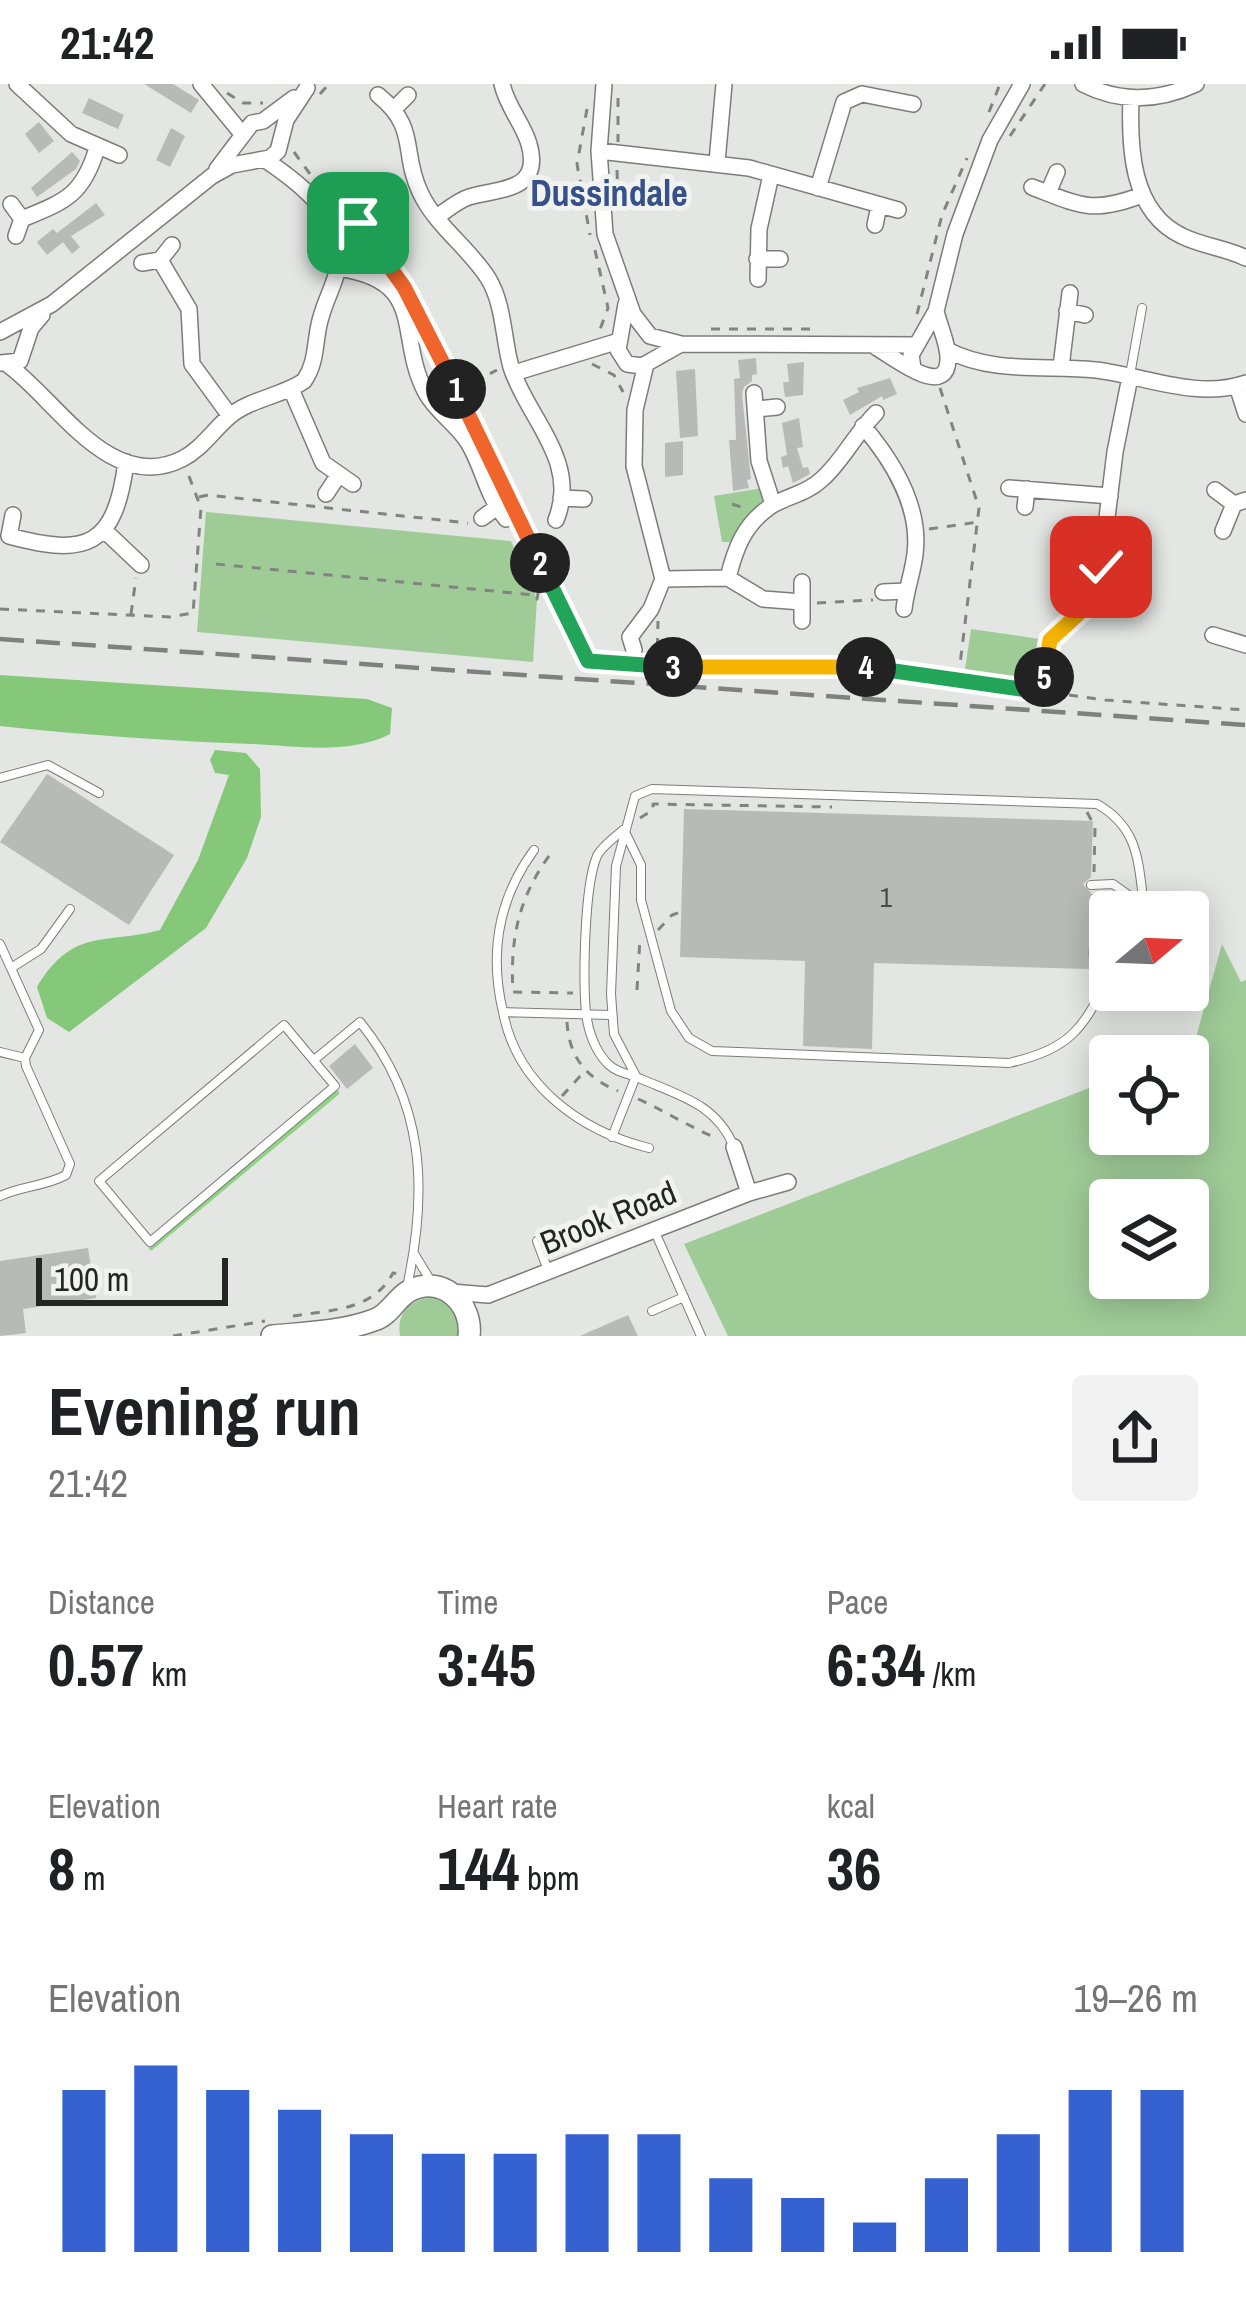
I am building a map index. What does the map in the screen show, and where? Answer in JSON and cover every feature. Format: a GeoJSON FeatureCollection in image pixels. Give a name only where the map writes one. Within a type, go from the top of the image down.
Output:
{"type":"FeatureCollection","features":[{"type":"Feature","properties":{"kind":"street"},"geometry":{"type":"LineString","coordinates":[[16,84],[71,134],[119,155]]}},
{"type":"Feature","properties":{"kind":"street"},"geometry":{"type":"LineString","coordinates":[[201,84],[217,92],[237,113],[279,130],[293,176]]}},
{"type":"Feature","properties":{"kind":"street"},"geometry":{"type":"LineString","coordinates":[[437,218],[466,198],[513,189],[526,176],[530,147],[507,105],[502,84]]}},
{"type":"Feature","properties":{"kind":"street"},"geometry":{"type":"LineString","coordinates":[[604,84],[599,151],[604,234],[626,304],[654,346],[634,410],[635,479],[663,579],[651,609],[627,641]]}},
{"type":"Feature","properties":{"kind":"street"},"geometry":{"type":"LineString","coordinates":[[717,162],[724,84]]}},
{"type":"Feature","properties":{"kind":"street"},"geometry":{"type":"LineString","coordinates":[[913,368],[910,355],[936,311],[955,234],[983,159],[1022,84]]}},
{"type":"Feature","properties":{"kind":"street"},"geometry":{"type":"LineString","coordinates":[[1083,84],[1132,98],[1162,97],[1196,84]]}},
{"type":"Feature","properties":{"kind":"street"},"geometry":{"type":"LineString","coordinates":[[212,176],[252,123],[311,90]]}},
{"type":"Feature","properties":{"kind":"street"},"geometry":{"type":"LineString","coordinates":[[285,145],[286,120],[311,90]]}},
{"type":"Feature","properties":{"kind":"street"},"geometry":{"type":"LineString","coordinates":[[818,188],[838,112],[850,90],[913,104]]}},
{"type":"Feature","properties":{"kind":"street"},"geometry":{"type":"LineString","coordinates":[[3,364],[32,383],[89,444],[126,462],[155,466],[176,462],[197,450],[230,416],[291,389],[312,369],[322,311],[338,268],[332,227],[293,176],[245,149],[217,92]]}},
{"type":"Feature","properties":{"kind":"street"},"geometry":{"type":"LineString","coordinates":[[378,95],[394,109],[410,140],[417,187],[491,283],[509,370],[557,457],[561,498],[556,520]]}},
{"type":"Feature","properties":{"kind":"street"},"geometry":{"type":"LineString","coordinates":[[394,109],[408,95]]}},
{"type":"Feature","properties":{"kind":"street"},"geometry":{"type":"LineString","coordinates":[[1132,98],[1131,141],[1150,211],[1179,236],[1246,259]]}},
{"type":"Feature","properties":{"kind":"street"},"geometry":{"type":"LineString","coordinates":[[3,364],[20,361],[31,328],[52,304],[212,176],[232,165],[262,159],[285,145]]}},
{"type":"Feature","properties":{"kind":"street"},"geometry":{"type":"LineString","coordinates":[[16,236],[22,219],[72,196],[83,184],[97,148]]}},
{"type":"Feature","properties":{"kind":"street"},"geometry":{"type":"LineString","coordinates":[[599,151],[717,162],[898,210]]}},
{"type":"Feature","properties":{"kind":"street"},"geometry":{"type":"LineString","coordinates":[[1057,172],[1040,190],[1083,208],[1099,209],[1142,195]]}},
{"type":"Feature","properties":{"kind":"street"},"geometry":{"type":"LineString","coordinates":[[758,279],[759,229],[772,175]]}},
{"type":"Feature","properties":{"kind":"street"},"geometry":{"type":"LineString","coordinates":[[11,204],[22,219]]}},
{"type":"Feature","properties":{"kind":"street"},"geometry":{"type":"LineString","coordinates":[[875,225],[879,206]]}},
{"type":"Feature","properties":{"kind":"street"},"geometry":{"type":"LineString","coordinates":[[142,263],[160,260],[172,245]]}},
{"type":"Feature","properties":{"kind":"street"},"geometry":{"type":"LineString","coordinates":[[757,260],[780,259]]}},
{"type":"Feature","properties":{"kind":"street"},"geometry":{"type":"LineString","coordinates":[[160,260],[188,309],[192,364],[230,416]]}},
{"type":"Feature","properties":{"kind":"street"},"geometry":{"type":"LineString","coordinates":[[338,268],[378,278],[401,301],[424,390],[472,449],[483,484],[509,520]]}},
{"type":"Feature","properties":{"kind":"street"},"geometry":{"type":"LineString","coordinates":[[1061,367],[1070,293]]}},
{"type":"Feature","properties":{"kind":"street"},"geometry":{"type":"LineString","coordinates":[[4,329],[52,304]]}},
{"type":"Feature","properties":{"kind":"street"},"geometry":{"type":"LineString","coordinates":[[626,304],[620,340],[638,387]]}},
{"type":"Feature","properties":{"kind":"street"},"geometry":{"type":"LineString","coordinates":[[936,311],[948,362],[943,380]]}},
{"type":"Feature","properties":{"kind":"street"},"geometry":{"type":"LineString","coordinates":[[1067,311],[1085,315]]}},
{"type":"Feature","properties":{"kind":"street"},"geometry":{"type":"LineString","coordinates":[[4,329],[19,332],[32,383]]}},
{"type":"Feature","properties":{"kind":"street"},"geometry":{"type":"LineString","coordinates":[[509,370],[620,340],[632,330],[681,344],[875,347],[934,340],[976,364],[1061,367],[1195,389],[1241,384],[1246,414]]}},
{"type":"Feature","properties":{"kind":"street"},"geometry":{"type":"LineString","coordinates":[[580,353],[625,363],[648,362],[681,344]]}},
{"type":"Feature","properties":{"kind":"street"},"geometry":{"type":"LineString","coordinates":[[875,347],[928,378],[943,380],[976,364]]}},
{"type":"Feature","properties":{"kind":"street"},"geometry":{"type":"LineString","coordinates":[[1075,618],[1094,595],[1130,377]]}},
{"type":"Feature","properties":{"kind":"street"},"geometry":{"type":"LineString","coordinates":[[291,389],[323,463],[345,480],[326,494]]}},
{"type":"Feature","properties":{"kind":"street"},"geometry":{"type":"LineString","coordinates":[[773,504],[759,461],[755,401],[777,407]]}},
{"type":"Feature","properties":{"kind":"street"},"geometry":{"type":"LineString","coordinates":[[728,578],[741,537],[773,504],[798,496],[827,476],[869,420],[900,480],[915,529],[905,600],[883,592]]}},
{"type":"Feature","properties":{"kind":"street"},"geometry":{"type":"LineString","coordinates":[[9,536],[68,547],[85,543],[104,530],[123,485],[126,462]]}},
{"type":"Feature","properties":{"kind":"street"},"geometry":{"type":"LineString","coordinates":[[1025,507],[1018,489],[1109,496]]}},
{"type":"Feature","properties":{"kind":"street"},"geometry":{"type":"LineString","coordinates":[[1215,490],[1240,502],[1223,531]]}},
{"type":"Feature","properties":{"kind":"street"},"geometry":{"type":"LineString","coordinates":[[561,498],[584,499]]}},
{"type":"Feature","properties":{"kind":"street"},"geometry":{"type":"LineString","coordinates":[[3,553],[13,515]]}},
{"type":"Feature","properties":{"kind":"street"},"geometry":{"type":"LineString","coordinates":[[481,522],[509,520]]}},
{"type":"Feature","properties":{"kind":"street"},"geometry":{"type":"LineString","coordinates":[[104,530],[138,573]]}},
{"type":"Feature","properties":{"kind":"street"},"geometry":{"type":"LineString","coordinates":[[663,579],[728,578],[763,599],[802,602]]}},
{"type":"Feature","properties":{"kind":"street"},"geometry":{"type":"LineString","coordinates":[[802,582],[802,621]]}},
{"type":"Feature","properties":{"kind":"street"},"geometry":{"type":"LineString","coordinates":[[1213,635],[1246,645]]}},
{"type":"Feature","properties":{"kind":"street"},"geometry":{"type":"LineString","coordinates":[[734,1147],[749,1193]]}},
{"type":"Feature","properties":{"kind":"street","name":"Brook Road"},"geometry":{"type":"LineString","coordinates":[[443,1289],[488,1295],[788,1181]]}},
{"type":"Feature","properties":{"kind":"street"},"geometry":{"type":"LineString","coordinates":[[324,1330],[371,1321],[402,1293],[443,1289],[464,1305],[470,1329]]}},
{"type":"Feature","properties":{"kind":"street"},"geometry":{"type":"LineString","coordinates":[[388,1336],[402,1293]]}},
{"type":"Feature","properties":{"kind":"street"},"geometry":{"type":"LineString","coordinates":[[470,1329],[488,1295]]}},
{"type":"Feature","properties":{"kind":"street"},"geometry":{"type":"LineString","coordinates":[[268,1328],[360,1336]]}},
{"type":"Feature","properties":{"kind":"lane"},"geometry":{"type":"LineString","coordinates":[[1130,377],[1142,308]]}},
{"type":"Feature","properties":{"kind":"lane"},"geometry":{"type":"LineString","coordinates":[[0,778],[48,765],[100,793]]}},
{"type":"Feature","properties":{"kind":"lane"},"geometry":{"type":"LineString","coordinates":[[612,1138],[636,1076],[614,1034],[611,1016],[616,866],[635,796],[652,789],[1097,804],[1120,818],[1132,838],[1139,891]]}},
{"type":"Feature","properties":{"kind":"lane"},"geometry":{"type":"LineString","coordinates":[[624,829],[641,865],[641,900],[671,1011],[689,1038],[712,1051],[1010,1063],[1069,1042],[1092,1011]]}},
{"type":"Feature","properties":{"kind":"lane"},"geometry":{"type":"LineString","coordinates":[[624,829],[597,854],[590,895],[586,1015],[592,1040],[617,1072],[707,1109],[722,1122],[734,1147]]}},
{"type":"Feature","properties":{"kind":"lane"},"geometry":{"type":"LineString","coordinates":[[533,850],[500,916],[495,970],[519,1057],[556,1102],[582,1124],[649,1148]]}},
{"type":"Feature","properties":{"kind":"lane"},"geometry":{"type":"LineString","coordinates":[[1092,884],[1113,884],[1121,891]]}},
{"type":"Feature","properties":{"kind":"lane"},"geometry":{"type":"LineString","coordinates":[[11,968],[41,949],[70,909]]}},
{"type":"Feature","properties":{"kind":"lane"},"geometry":{"type":"LineString","coordinates":[[0,944],[39,1030],[25,1058],[70,1170],[57,1180],[28,1184],[0,1196]]}},
{"type":"Feature","properties":{"kind":"lane"},"geometry":{"type":"LineString","coordinates":[[503,1012],[611,1016]]}},
{"type":"Feature","properties":{"kind":"lane"},"geometry":{"type":"LineString","coordinates":[[314,1060],[360,1022],[388,1059],[410,1114],[419,1156],[415,1254],[402,1293]]}},
{"type":"Feature","properties":{"kind":"lane"},"geometry":{"type":"LineString","coordinates":[[284,1025],[314,1060],[335,1086],[150,1242],[99,1181],[284,1025]]}},
{"type":"Feature","properties":{"kind":"lane"},"geometry":{"type":"LineString","coordinates":[[0,1052],[25,1058]]}},
{"type":"Feature","properties":{"kind":"lane"},"geometry":{"type":"LineString","coordinates":[[654,1230],[701,1336]]}},
{"type":"Feature","properties":{"kind":"lane"},"geometry":{"type":"LineString","coordinates":[[537,1241],[550,1274]]}},
{"type":"Feature","properties":{"kind":"lane"},"geometry":{"type":"LineString","coordinates":[[415,1254],[443,1289]]}},
{"type":"Feature","properties":{"kind":"lane"},"geometry":{"type":"LineString","coordinates":[[652,1310],[684,1297]]}},
{"type":"Feature","properties":{"kind":"path"},"geometry":{"type":"LineString","coordinates":[[311,90],[328,84]]}},
{"type":"Feature","properties":{"kind":"path"},"geometry":{"type":"LineString","coordinates":[[1002,147],[1045,84]]}},
{"type":"Feature","properties":{"kind":"path"},"geometry":{"type":"LineString","coordinates":[[217,92],[243,103],[268,102]]}},
{"type":"Feature","properties":{"kind":"path"},"geometry":{"type":"LineString","coordinates":[[285,145],[358,223],[404,287]]}},
{"type":"Feature","properties":{"kind":"path"},"geometry":{"type":"LineString","coordinates":[[420,318],[480,440]]}},
{"type":"Feature","properties":{"kind":"path"},"geometry":{"type":"LineString","coordinates":[[580,353],[582,363],[614,375],[625,410],[634,410]]}},
{"type":"Feature","properties":{"kind":"path"},"geometry":{"type":"LineString","coordinates":[[456,390],[509,370]]}},
{"type":"Feature","properties":{"kind":"path"},"geometry":{"type":"LineString","coordinates":[[929,389],[943,380],[979,508],[958,681]]}},
{"type":"Feature","properties":{"kind":"path"},"geometry":{"type":"LineString","coordinates":[[197,497],[208,494],[481,522]]}},
{"type":"Feature","properties":{"kind":"path"},"geometry":{"type":"LineString","coordinates":[[216,564],[537,598],[540,584],[509,520]]}},
{"type":"Feature","properties":{"kind":"path"},"geometry":{"type":"LineString","coordinates":[[509,520],[588,661],[657,666],[856,666],[1042,692],[1246,710]]}},
{"type":"Feature","properties":{"kind":"path"},"geometry":{"type":"LineString","coordinates":[[915,529],[978,522]]}},
{"type":"Feature","properties":{"kind":"path"},"geometry":{"type":"LineString","coordinates":[[131,614],[138,573]]}},
{"type":"Feature","properties":{"kind":"path"},"geometry":{"type":"LineString","coordinates":[[802,602],[878,600],[883,592]]}},
{"type":"Feature","properties":{"kind":"path"},"geometry":{"type":"LineString","coordinates":[[651,609],[658,618],[657,666]]}},
{"type":"Feature","properties":{"kind":"path"},"geometry":{"type":"LineString","coordinates":[[1042,692],[1048,645],[1075,618]]}},
{"type":"Feature","properties":{"kind":"path"},"geometry":{"type":"LineString","coordinates":[[624,829],[653,810],[653,804],[836,807]]}},
{"type":"Feature","properties":{"kind":"path"},"geometry":{"type":"LineString","coordinates":[[1086,811],[1095,827],[1092,891]]}},
{"type":"Feature","properties":{"kind":"path"},"geometry":{"type":"LineString","coordinates":[[549,856],[531,883],[515,926],[513,992],[586,993]]}},
{"type":"Feature","properties":{"kind":"path"},"geometry":{"type":"LineString","coordinates":[[556,1102],[585,1070]]}},
{"type":"Feature","properties":{"kind":"path"},"geometry":{"type":"LineString","coordinates":[[288,1317],[357,1305],[381,1291],[393,1274],[402,1293]]}},
{"type":"Feature","properties":{"kind":"path"},"geometry":{"type":"LineString","coordinates":[[172,1336],[268,1328]]}},
{"type":"Feature","properties":{"kind":"green space"},"geometry":{"type":"Polygon","coordinates":[[[763,488],[765,503],[743,521],[730,542],[722,542],[714,496],[763,488]]]}},
{"type":"Feature","properties":{"kind":"green space"},"geometry":{"type":"Polygon","coordinates":[[[206,512],[511,541],[537,599],[533,662],[197,632],[206,512]]]}},
{"type":"Feature","properties":{"kind":"green space"},"geometry":{"type":"Polygon","coordinates":[[[971,629],[1047,640],[1041,687],[964,676],[971,629]]]}},
{"type":"Feature","properties":{"kind":"green space"},"geometry":{"type":"Polygon","coordinates":[[[0,675],[367,699],[392,708],[390,734],[357,745],[322,748],[0,726],[0,675]]]}},
{"type":"Feature","properties":{"kind":"green space"},"geometry":{"type":"Polygon","coordinates":[[[215,750],[246,753],[260,769],[261,817],[247,858],[206,928],[69,1032],[47,1018],[37,987],[50,968],[77,947],[160,930],[198,860],[229,775],[215,773],[210,760],[215,750]]]}},
{"type":"Feature","properties":{"kind":"green space"},"geometry":{"type":"Polygon","coordinates":[[[1222,944],[1241,982],[1246,980],[1246,1336],[728,1336],[684,1244],[1089,1088],[1089,1155],[1209,1155],[1209,1035],[1197,1035],[1203,1011],[1209,1011],[1209,991],[1222,944]]]}},
{"type":"Feature","properties":{"kind":"green space"},"geometry":{"type":"Polygon","coordinates":[[[434,1297],[454,1312],[459,1336],[400,1336],[400,1320],[407,1308],[434,1297]]]}},
{"type":"Feature","properties":{"kind":"building"},"geometry":{"type":"Polygon","coordinates":[[[144,84],[173,84],[199,100],[191,113],[144,84]]]}},
{"type":"Feature","properties":{"kind":"building"},"geometry":{"type":"Polygon","coordinates":[[[89,98],[124,115],[118,129],[82,113],[89,98]]]}},
{"type":"Feature","properties":{"kind":"building"},"geometry":{"type":"Polygon","coordinates":[[[39,122],[54,141],[39,153],[25,134],[39,122]]]}},
{"type":"Feature","properties":{"kind":"building"},"geometry":{"type":"Polygon","coordinates":[[[171,128],[185,136],[170,167],[156,160],[171,128]]]}},
{"type":"Feature","properties":{"kind":"building"},"geometry":{"type":"Polygon","coordinates":[[[72,152],[80,161],[76,169],[37,197],[31,188],[72,152]]]}},
{"type":"Feature","properties":{"kind":"building"},"geometry":{"type":"Polygon","coordinates":[[[96,203],[105,215],[71,236],[80,247],[72,254],[63,242],[47,255],[37,242],[96,203]]]}},
{"type":"Feature","properties":{"kind":"building"},"geometry":{"type":"Polygon","coordinates":[[[756,358],[757,374],[742,394],[751,479],[747,480],[749,488],[733,491],[729,440],[736,440],[734,379],[740,378],[738,360],[756,358]]]}},
{"type":"Feature","properties":{"kind":"building"},"geometry":{"type":"Polygon","coordinates":[[[804,362],[803,395],[785,397],[787,364],[804,362]]]}},
{"type":"Feature","properties":{"kind":"building"},"geometry":{"type":"Polygon","coordinates":[[[695,369],[698,436],[680,438],[676,371],[695,369]]]}},
{"type":"Feature","properties":{"kind":"building"},"geometry":{"type":"Polygon","coordinates":[[[890,378],[897,394],[883,400],[882,396],[850,415],[843,400],[859,392],[857,388],[890,378]]]}},
{"type":"Feature","properties":{"kind":"building"},"geometry":{"type":"Polygon","coordinates":[[[799,418],[803,447],[797,448],[810,474],[793,483],[788,466],[783,468],[781,457],[787,455],[782,423],[799,418]]]}},
{"type":"Feature","properties":{"kind":"building"},"geometry":{"type":"Polygon","coordinates":[[[683,441],[683,475],[665,477],[665,443],[683,441]]]}},
{"type":"Feature","properties":{"kind":"building"},"geometry":{"type":"Polygon","coordinates":[[[47,774],[174,855],[129,925],[0,842],[47,774]]]}},
{"type":"Feature","properties":{"kind":"building"},"geometry":{"type":"Polygon","coordinates":[[[684,809],[1093,821],[1091,877],[1083,884],[1089,891],[1089,969],[874,963],[872,1049],[803,1046],[805,961],[680,957],[684,809]]]}},
{"type":"Feature","properties":{"kind":"building"},"geometry":{"type":"Polygon","coordinates":[[[355,1044],[373,1068],[347,1089],[329,1066],[355,1044]]]}},
{"type":"Feature","properties":{"kind":"building"},"geometry":{"type":"Polygon","coordinates":[[[88,1248],[96,1298],[23,1309],[26,1333],[0,1336],[0,1261],[88,1248]]]}},
{"type":"Feature","properties":{"kind":"building"},"geometry":{"type":"Polygon","coordinates":[[[628,1315],[638,1336],[580,1336],[628,1315]]]}},
{"type":"Feature","properties":{"kind":"waterway"},"geometry":{"type":"LineString","coordinates":[[151,1248],[337,1093]]}},
{"type":"Feature","properties":{"kind":"railway"},"geometry":{"type":"LineString","coordinates":[[0,639],[1246,725]]}},
{"type":"Feature","properties":{"kind":"district","name":"Dussindale"},"geometry":{"type":"Point","coordinates":[609,193]}},
{"type":"Feature","properties":{"kind":"route"},"geometry":{"type":"LineString","coordinates":[[358,223],[404,287],[588,661],[667,667],[856,666],[1042,692],[1050,640],[1087,606],[1101,567]]}}]}
